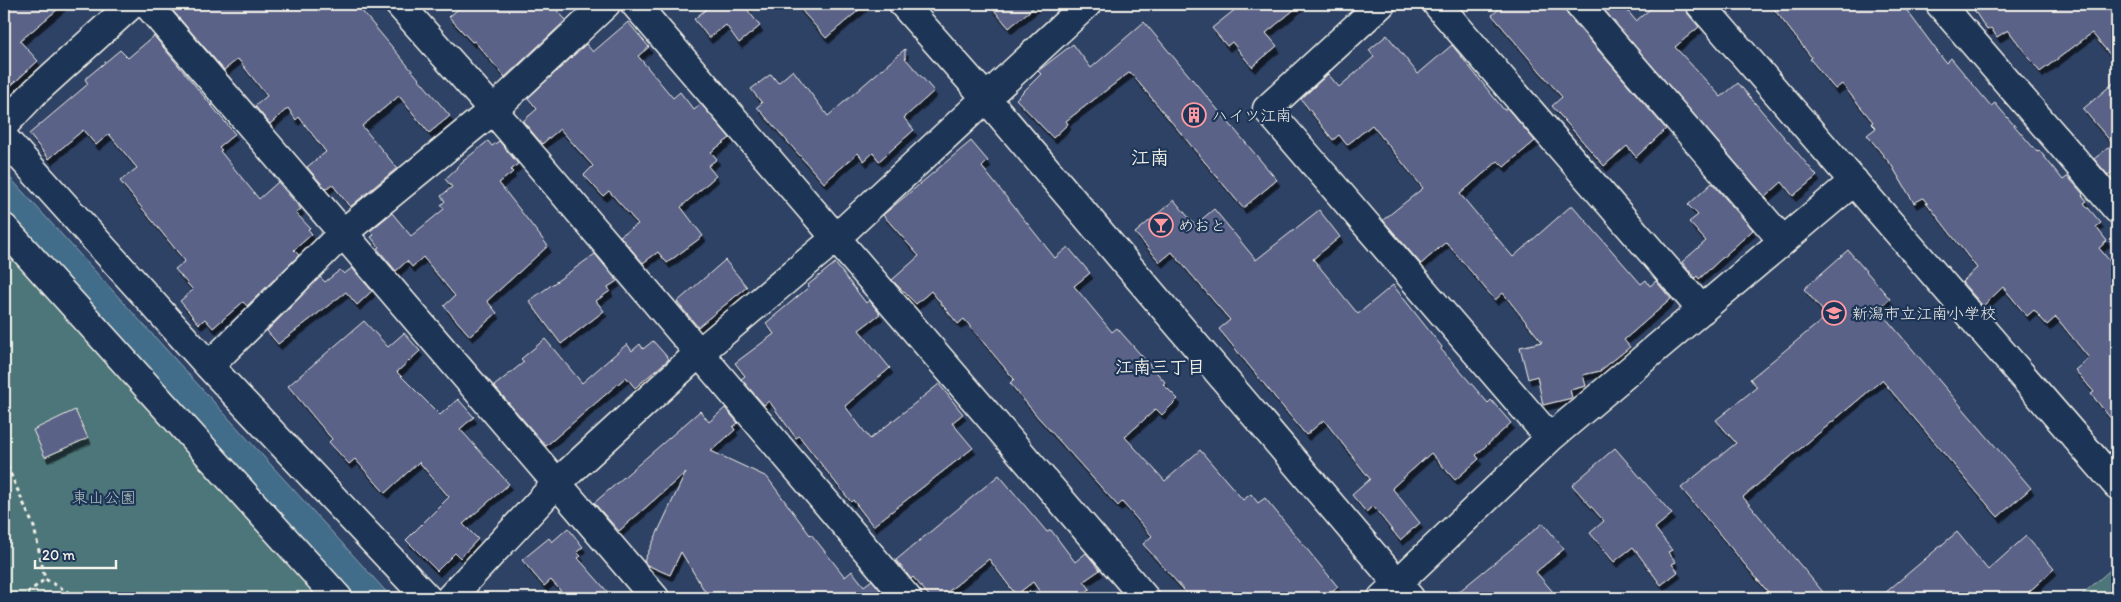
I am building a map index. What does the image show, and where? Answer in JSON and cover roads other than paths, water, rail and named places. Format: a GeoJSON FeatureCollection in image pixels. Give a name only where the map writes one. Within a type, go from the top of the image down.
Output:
{"type":"FeatureCollection","features":[{"type":"Feature","properties":{"kind":"street"},"geometry":{"type":"LineString","coordinates":[[4,125],[35,92],[132,4]]}},
{"type":"Feature","properties":{"kind":"street"},"geometry":{"type":"LineString","coordinates":[[147,4],[655,598]]}},
{"type":"Feature","properties":{"kind":"street"},"geometry":{"type":"LineString","coordinates":[[399,4],[494,110],[907,598]]}},
{"type":"Feature","properties":{"kind":"street"},"geometry":{"type":"LineString","coordinates":[[209,366],[343,234],[494,110],[606,4]]}},
{"type":"Feature","properties":{"kind":"street"},"geometry":{"type":"LineString","coordinates":[[635,4],[1145,598]]}},
{"type":"Feature","properties":{"kind":"street"},"geometry":{"type":"LineString","coordinates":[[903,4],[986,98],[1397,594],[1550,438],[1854,181]]}},
{"type":"Feature","properties":{"kind":"street"},"geometry":{"type":"LineString","coordinates":[[450,598],[556,483],[699,353],[836,238],[1088,4]]}},
{"type":"Feature","properties":{"kind":"street"},"geometry":{"type":"LineString","coordinates":[[1381,4],[1267,109],[1550,438]]}},
{"type":"Feature","properties":{"kind":"street"},"geometry":{"type":"LineString","coordinates":[[1437,4],[1702,310]]}},
{"type":"Feature","properties":{"kind":"street"},"geometry":{"type":"LineString","coordinates":[[1580,4],[1783,241]]}},
{"type":"Feature","properties":{"kind":"street"},"geometry":{"type":"LineString","coordinates":[[1700,4],[2117,485]]}},
{"type":"Feature","properties":{"kind":"street"},"geometry":{"type":"LineString","coordinates":[[1940,4],[2117,209]]}},
{"type":"Feature","properties":{"kind":"street"},"geometry":{"type":"LineString","coordinates":[[4,138],[209,366],[427,598]]}},
{"type":"Feature","properties":{"kind":"street"},"geometry":{"type":"LineString","coordinates":[[4,228],[338,598]]}},
{"type":"Feature","properties":{"kind":"water"},"geometry":{"type":"Polygon","coordinates":[[[4,171],[392,598],[353,598],[4,214],[4,171]]]}},
{"type":"Feature","properties":{"kind":"place","name":"ハイツ江南"},"geometry":{"type":"Point","coordinates":[1194,115]}},
{"type":"Feature","properties":{"kind":"place","name":"めおと"},"geometry":{"type":"Point","coordinates":[1161,225]}},
{"type":"Feature","properties":{"kind":"place","name":"新潟市立江南小学校"},"geometry":{"type":"Point","coordinates":[1834,313]}},
{"type":"Feature","properties":{"kind":"district","name":"江南"},"geometry":{"type":"Point","coordinates":[1150,157]}},
{"type":"Feature","properties":{"kind":"district","name":"江南三丁目"},"geometry":{"type":"Point","coordinates":[1160,367]}},
{"type":"Feature","properties":{"kind":"park label","name":"東山公園"},"geometry":{"type":"Point","coordinates":[104,497]}}]}
